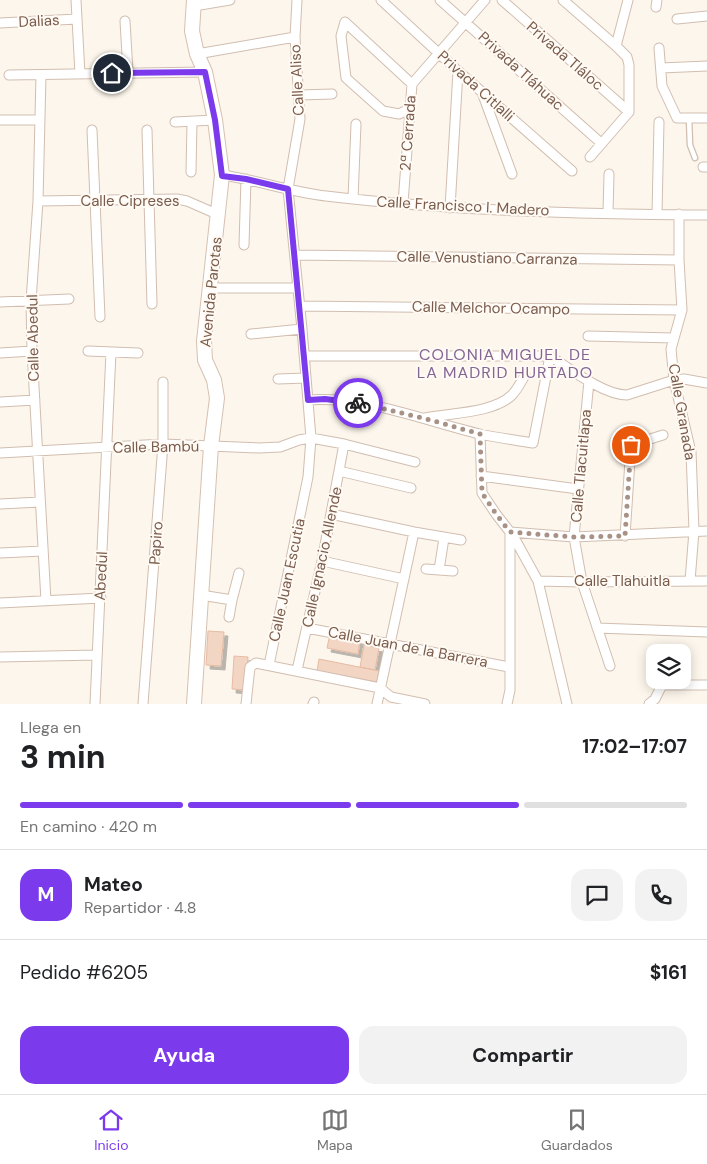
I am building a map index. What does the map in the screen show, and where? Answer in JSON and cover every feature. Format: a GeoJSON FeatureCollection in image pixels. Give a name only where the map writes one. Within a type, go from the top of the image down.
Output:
{"type":"FeatureCollection","features":[{"type":"Feature","properties":{"kind":"street"},"geometry":{"type":"LineString","coordinates":[[76,0],[80,74]]}},
{"type":"Feature","properties":{"kind":"street"},"geometry":{"type":"LineString","coordinates":[[194,3],[230,0]]}},
{"type":"Feature","properties":{"kind":"street","name":"Calle Aliso"},"geometry":{"type":"LineString","coordinates":[[297,0],[295,37],[300,119],[288,189],[300,306]]}},
{"type":"Feature","properties":{"kind":"street","name":"Privada Citlalli"},"geometry":{"type":"LineString","coordinates":[[381,0],[458,71],[572,171]]}},
{"type":"Feature","properties":{"kind":"street","name":"Privada Tláhuac"},"geometry":{"type":"LineString","coordinates":[[440,0],[466,21],[601,143]]}},
{"type":"Feature","properties":{"kind":"street","name":"2ª Cerrada"},"geometry":{"type":"LineString","coordinates":[[403,204],[412,84],[485,0]]}},
{"type":"Feature","properties":{"kind":"street","name":"Privada Tláloc"},"geometry":{"type":"LineString","coordinates":[[502,0],[629,112]]}},
{"type":"Feature","properties":{"kind":"street"},"geometry":{"type":"LineString","coordinates":[[563,0],[616,46],[627,57],[629,65],[629,112],[590,157]]}},
{"type":"Feature","properties":{"kind":"street"},"geometry":{"type":"LineString","coordinates":[[616,46],[628,0]]}},
{"type":"Feature","properties":{"kind":"street","name":"Avenida Parotas"},"geometry":{"type":"LineString","coordinates":[[194,3],[192,31],[197,54],[205,72],[215,120],[222,176],[204,341],[205,360],[214,380],[217,398],[211,446],[194,704]]}},
{"type":"Feature","properties":{"kind":"street"},"geometry":{"type":"LineString","coordinates":[[677,19],[707,16]]}},
{"type":"Feature","properties":{"kind":"street","name":"Dalias"},"geometry":{"type":"LineString","coordinates":[[0,23],[77,19]]}},
{"type":"Feature","properties":{"kind":"street"},"geometry":{"type":"LineString","coordinates":[[125,21],[128,72]]}},
{"type":"Feature","properties":{"kind":"street"},"geometry":{"type":"LineString","coordinates":[[409,109],[398,114],[384,111],[346,78],[341,36],[345,22],[412,84]]}},
{"type":"Feature","properties":{"kind":"street"},"geometry":{"type":"LineString","coordinates":[[197,54],[295,37]]}},
{"type":"Feature","properties":{"kind":"street"},"geometry":{"type":"LineString","coordinates":[[660,48],[662,86],[677,118],[707,118]]}},
{"type":"Feature","properties":{"kind":"street"},"geometry":{"type":"LineString","coordinates":[[660,68],[707,66]]}},
{"type":"Feature","properties":{"kind":"street"},"geometry":{"type":"LineString","coordinates":[[450,208],[458,71]]}},
{"type":"Feature","properties":{"kind":"street"},"geometry":{"type":"LineString","coordinates":[[9,75],[205,72]]}},
{"type":"Feature","properties":{"kind":"street","name":"Calle Abedul"},"geometry":{"type":"LineString","coordinates":[[41,75],[38,201],[31,301],[46,601]]}},
{"type":"Feature","properties":{"kind":"street"},"geometry":{"type":"LineString","coordinates":[[482,92],[512,174]]}},
{"type":"Feature","properties":{"kind":"street"},"geometry":{"type":"LineString","coordinates":[[300,95],[332,94]]}},
{"type":"Feature","properties":{"kind":"street"},"geometry":{"type":"LineString","coordinates":[[0,120],[40,120]]}},
{"type":"Feature","properties":{"kind":"street"},"geometry":{"type":"LineString","coordinates":[[175,122],[215,120]]}},
{"type":"Feature","properties":{"kind":"street"},"geometry":{"type":"LineString","coordinates":[[191,172],[192,122]]}},
{"type":"Feature","properties":{"kind":"street"},"geometry":{"type":"LineString","coordinates":[[657,214],[659,122]]}},
{"type":"Feature","properties":{"kind":"street"},"geometry":{"type":"LineString","coordinates":[[354,199],[356,124]]}},
{"type":"Feature","properties":{"kind":"street"},"geometry":{"type":"LineString","coordinates":[[92,130],[100,317]]}},
{"type":"Feature","properties":{"kind":"street"},"geometry":{"type":"LineString","coordinates":[[146,130],[152,304]]}},
{"type":"Feature","properties":{"kind":"street"},"geometry":{"type":"LineString","coordinates":[[608,213],[609,174]]}},
{"type":"Feature","properties":{"kind":"street","name":"Calle Francisco I. Madero"},"geometry":{"type":"LineString","coordinates":[[222,176],[354,199],[450,208],[707,214]]}},
{"type":"Feature","properties":{"kind":"street"},"geometry":{"type":"LineString","coordinates":[[244,246],[246,179]]}},
{"type":"Feature","properties":{"kind":"street","name":"Calle Cipreses"},"geometry":{"type":"LineString","coordinates":[[38,201],[148,199],[187,201],[218,215]]}},
{"type":"Feature","properties":{"kind":"street","name":"Calle Granada"},"geometry":{"type":"LineString","coordinates":[[679,214],[682,310],[671,349],[674,380],[691,452],[694,531],[690,581]]}},
{"type":"Feature","properties":{"kind":"street","name":"Calle Venustiano Carranza"},"geometry":{"type":"LineString","coordinates":[[295,255],[679,260]]}},
{"type":"Feature","properties":{"kind":"street"},"geometry":{"type":"LineString","coordinates":[[211,288],[298,288]]}},
{"type":"Feature","properties":{"kind":"street"},"geometry":{"type":"LineString","coordinates":[[0,302],[69,299]]}},
{"type":"Feature","properties":{"kind":"street","name":"Calle Melchor Ocampo"},"geometry":{"type":"LineString","coordinates":[[300,306],[682,310]]}},
{"type":"Feature","properties":{"kind":"street","name":"Calle Juan Escutia"},"geometry":{"type":"LineString","coordinates":[[269,665],[308,477],[311,438],[300,306]]}},
{"type":"Feature","properties":{"kind":"street"},"geometry":{"type":"LineString","coordinates":[[251,334],[302,329]]}},
{"type":"Feature","properties":{"kind":"street"},"geometry":{"type":"LineString","coordinates":[[588,336],[674,338]]}},
{"type":"Feature","properties":{"kind":"street"},"geometry":{"type":"LineString","coordinates":[[0,353],[32,351]]}},
{"type":"Feature","properties":{"kind":"street"},"geometry":{"type":"LineString","coordinates":[[88,351],[138,353]]}},
{"type":"Feature","properties":{"kind":"street","name":"Abedul"},"geometry":{"type":"LineString","coordinates":[[95,704],[111,352]]}},
{"type":"Feature","properties":{"kind":"street"},"geometry":{"type":"LineString","coordinates":[[304,356],[550,356],[589,381],[619,395],[627,395],[674,380],[684,379],[707,383]]}},
{"type":"Feature","properties":{"kind":"street"},"geometry":{"type":"LineString","coordinates":[[308,400],[347,401],[423,418],[480,434],[533,443],[550,356]]}},
{"type":"Feature","properties":{"kind":"street"},"geometry":{"type":"LineString","coordinates":[[423,418],[491,407],[513,394],[526,375]]}},
{"type":"Feature","properties":{"kind":"street"},"geometry":{"type":"LineString","coordinates":[[278,379],[306,378]]}},
{"type":"Feature","properties":{"kind":"street","name":"Calle Tlacuitlapa"},"geometry":{"type":"LineString","coordinates":[[589,381],[574,537],[582,582],[610,666]]}},
{"type":"Feature","properties":{"kind":"street","name":"Papiro"},"geometry":{"type":"LineString","coordinates":[[143,704],[162,444],[163,382]]}},
{"type":"Feature","properties":{"kind":"street"},"geometry":{"type":"LineString","coordinates":[[0,402],[35,400]]}},
{"type":"Feature","properties":{"kind":"street"},"geometry":{"type":"LineString","coordinates":[[480,434],[482,493],[510,532],[538,581],[567,704]]}},
{"type":"Feature","properties":{"kind":"street"},"geometry":{"type":"LineString","coordinates":[[625,536],[631,445],[663,435]]}},
{"type":"Feature","properties":{"kind":"street"},"geometry":{"type":"LineString","coordinates":[[311,438],[344,444],[415,462]]}},
{"type":"Feature","properties":{"kind":"street","name":"Calle Bambú"},"geometry":{"type":"LineString","coordinates":[[0,453],[162,444],[258,448],[280,447],[311,438]]}},
{"type":"Feature","properties":{"kind":"street","name":"Calle Ignacio Allende"},"geometry":{"type":"LineString","coordinates":[[297,670],[322,561],[344,444]]}},
{"type":"Feature","properties":{"kind":"street"},"geometry":{"type":"LineString","coordinates":[[339,471],[411,488]]}},
{"type":"Feature","properties":{"kind":"street"},"geometry":{"type":"LineString","coordinates":[[481,476],[578,489]]}},
{"type":"Feature","properties":{"kind":"street"},"geometry":{"type":"LineString","coordinates":[[0,504],[40,502]]}},
{"type":"Feature","properties":{"kind":"street"},"geometry":{"type":"LineString","coordinates":[[331,514],[461,540]]}},
{"type":"Feature","properties":{"kind":"street"},"geometry":{"type":"LineString","coordinates":[[510,532],[574,537],[707,531]]}},
{"type":"Feature","properties":{"kind":"street"},"geometry":{"type":"LineString","coordinates":[[377,704],[414,532]]}},
{"type":"Feature","properties":{"kind":"street"},"geometry":{"type":"LineString","coordinates":[[507,704],[510,690],[510,532]]}},
{"type":"Feature","properties":{"kind":"street"},"geometry":{"type":"LineString","coordinates":[[439,570],[444,538]]}},
{"type":"Feature","properties":{"kind":"street"},"geometry":{"type":"LineString","coordinates":[[0,553],[43,551]]}},
{"type":"Feature","properties":{"kind":"street"},"geometry":{"type":"LineString","coordinates":[[322,561],[404,579]]}},
{"type":"Feature","properties":{"kind":"street"},"geometry":{"type":"LineString","coordinates":[[426,568],[453,571]]}},
{"type":"Feature","properties":{"kind":"street"},"geometry":{"type":"LineString","coordinates":[[229,617],[239,573]]}},
{"type":"Feature","properties":{"kind":"street","name":"Calle Tlahuitla"},"geometry":{"type":"LineString","coordinates":[[538,581],[707,581]]}},
{"type":"Feature","properties":{"kind":"street"},"geometry":{"type":"LineString","coordinates":[[201,595],[232,600]]}},
{"type":"Feature","properties":{"kind":"street"},"geometry":{"type":"LineString","coordinates":[[0,603],[101,598]]}},
{"type":"Feature","properties":{"kind":"street","name":"Calle Juan de la Barrera"},"geometry":{"type":"LineString","coordinates":[[307,628],[509,667]]}},
{"type":"Feature","properties":{"kind":"street"},"geometry":{"type":"LineString","coordinates":[[598,628],[707,632]]}},
{"type":"Feature","properties":{"kind":"street"},"geometry":{"type":"LineString","coordinates":[[0,657],[97,655]]}},
{"type":"Feature","properties":{"kind":"street"},"geometry":{"type":"LineString","coordinates":[[246,704],[250,668],[256,663],[380,688],[391,697],[425,704]]}},
{"type":"Feature","properties":{"kind":"street"},"geometry":{"type":"LineString","coordinates":[[649,704],[655,699],[662,685],[707,685]]}},
{"type":"Feature","properties":{"kind":"lane"},"geometry":{"type":"LineString","coordinates":[[689,119],[690,145],[695,158]]}},
{"type":"Feature","properties":{"kind":"building"},"geometry":{"type":"Polygon","coordinates":[[[208,631],[224,632],[221,666],[206,665],[208,631]]]}},
{"type":"Feature","properties":{"kind":"building"},"geometry":{"type":"Polygon","coordinates":[[[330,634],[360,640],[358,654],[327,648],[330,634]]]}},
{"type":"Feature","properties":{"kind":"building"},"geometry":{"type":"Polygon","coordinates":[[[364,645],[379,648],[375,670],[360,667],[364,645]]]}},
{"type":"Feature","properties":{"kind":"building"},"geometry":{"type":"Polygon","coordinates":[[[234,656],[248,657],[246,690],[232,689],[234,656]]]}},
{"type":"Feature","properties":{"kind":"building"},"geometry":{"type":"Polygon","coordinates":[[[319,659],[379,671],[377,682],[317,671],[319,659]]]}},
{"type":"Feature","properties":{"kind":"way so far"},"geometry":{"type":"LineString","coordinates":[[358,403],[480,434],[482,493],[510,532],[574,537],[625,536],[631,445]]}},
{"type":"Feature","properties":{"kind":"district","name":"COLONIA MIGUEL DE LA MADRID HURTADO"},"geometry":{"type":"Point","coordinates":[505,363]}},
{"type":"Feature","properties":{"kind":"route"},"geometry":{"type":"LineString","coordinates":[[112,73],[205,72],[215,120],[222,176],[246,179],[288,189],[308,400],[325,399],[358,403]]}}]}
